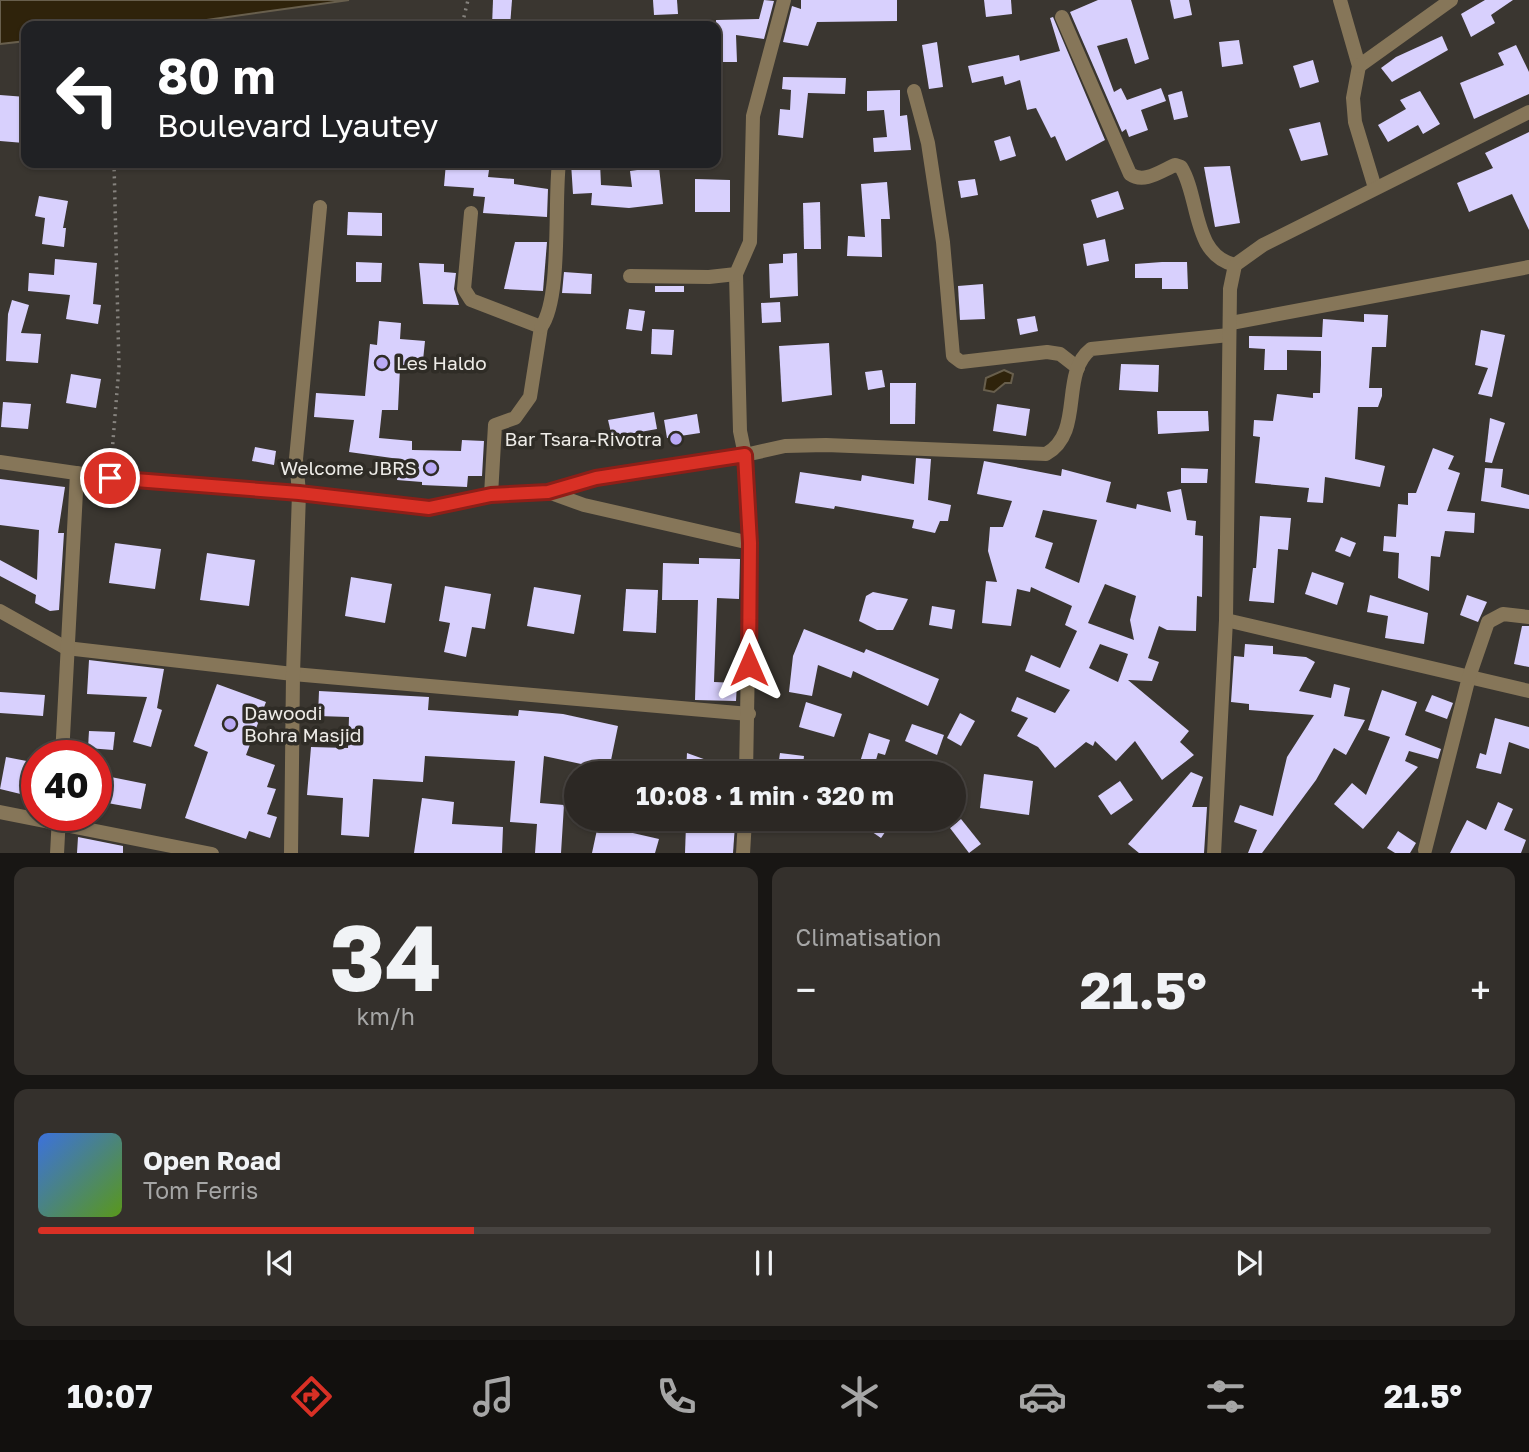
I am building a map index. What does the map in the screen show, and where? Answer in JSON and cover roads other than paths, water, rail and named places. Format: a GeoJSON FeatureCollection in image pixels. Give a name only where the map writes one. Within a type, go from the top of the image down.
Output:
{"type":"FeatureCollection","features":[{"type":"Feature","properties":{"kind":"street"},"geometry":{"type":"LineString","coordinates":[[747,761],[750,543],[745,455],[740,431],[736,274],[750,242],[753,116],[784,0]]}},
{"type":"Feature","properties":{"kind":"street"},"geometry":{"type":"LineString","coordinates":[[1340,0],[1359,66],[1353,98],[1355,122],[1375,188]]}},
{"type":"Feature","properties":{"kind":"street"},"geometry":{"type":"LineString","coordinates":[[1359,66],[1451,0]]}},
{"type":"Feature","properties":{"kind":"street"},"geometry":{"type":"LineString","coordinates":[[1062,17],[1130,174],[1136,179],[1144,178],[1175,165],[1181,167],[1206,244],[1218,258],[1235,265]]}},
{"type":"Feature","properties":{"kind":"street"},"geometry":{"type":"LineString","coordinates":[[914,91],[928,144],[943,242],[953,356],[961,362],[1047,352],[1060,354],[1078,368]]}},
{"type":"Feature","properties":{"kind":"street"},"geometry":{"type":"LineString","coordinates":[[1214,853],[1226,620],[1230,289],[1235,265],[1263,245],[1529,112]]}},
{"type":"Feature","properties":{"kind":"street"},"geometry":{"type":"LineString","coordinates":[[491,495],[495,425],[515,418],[530,397],[541,327],[548,318],[552,294],[559,168]]}},
{"type":"Feature","properties":{"kind":"street"},"geometry":{"type":"LineString","coordinates":[[291,853],[299,493],[296,459],[320,207]]}},
{"type":"Feature","properties":{"kind":"street"},"geometry":{"type":"LineString","coordinates":[[471,214],[464,289],[471,300],[541,327]]}},
{"type":"Feature","properties":{"kind":"street"},"geometry":{"type":"LineString","coordinates":[[0,463],[110,478],[299,493],[429,508],[491,495],[548,492],[596,478],[745,455],[785,446],[826,444],[1046,454],[1065,438],[1078,368],[1082,356],[1091,349],[1230,329],[1529,267]]}},
{"type":"Feature","properties":{"kind":"street"},"geometry":{"type":"LineString","coordinates":[[630,276],[709,277],[736,274]]}},
{"type":"Feature","properties":{"kind":"street"},"geometry":{"type":"LineString","coordinates":[[63,740],[77,473]]}},
{"type":"Feature","properties":{"kind":"street"},"geometry":{"type":"LineString","coordinates":[[548,492],[584,505],[750,543]]}},
{"type":"Feature","properties":{"kind":"street"},"geometry":{"type":"LineString","coordinates":[[0,611],[66,648],[293,674],[749,714]]}},
{"type":"Feature","properties":{"kind":"street"},"geometry":{"type":"LineString","coordinates":[[1425,850],[1469,677],[1488,622],[1494,616],[1503,614],[1529,617]]}},
{"type":"Feature","properties":{"kind":"street"},"geometry":{"type":"LineString","coordinates":[[1226,620],[1529,691]]}},
{"type":"Feature","properties":{"kind":"street"},"geometry":{"type":"LineString","coordinates":[[0,812],[21,814]]}},
{"type":"Feature","properties":{"kind":"street"},"geometry":{"type":"LineString","coordinates":[[57,853],[58,831]]}},
{"type":"Feature","properties":{"kind":"street"},"geometry":{"type":"LineString","coordinates":[[112,831],[212,853]]}},
{"type":"Feature","properties":{"kind":"street"},"geometry":{"type":"LineString","coordinates":[[743,853],[744,831]]}},
{"type":"Feature","properties":{"kind":"place","name":"Les Haldo"},"geometry":{"type":"Point","coordinates":[382,363]}},
{"type":"Feature","properties":{"kind":"place","name":"Bar Tsara-Rivotra"},"geometry":{"type":"Point","coordinates":[676,439]}},
{"type":"Feature","properties":{"kind":"place","name":"Welcome JBRS"},"geometry":{"type":"Point","coordinates":[431,468]}},
{"type":"Feature","properties":{"kind":"place","name":"Dawoodi Bohra Masjid"},"geometry":{"type":"Point","coordinates":[230,724]}}]}
